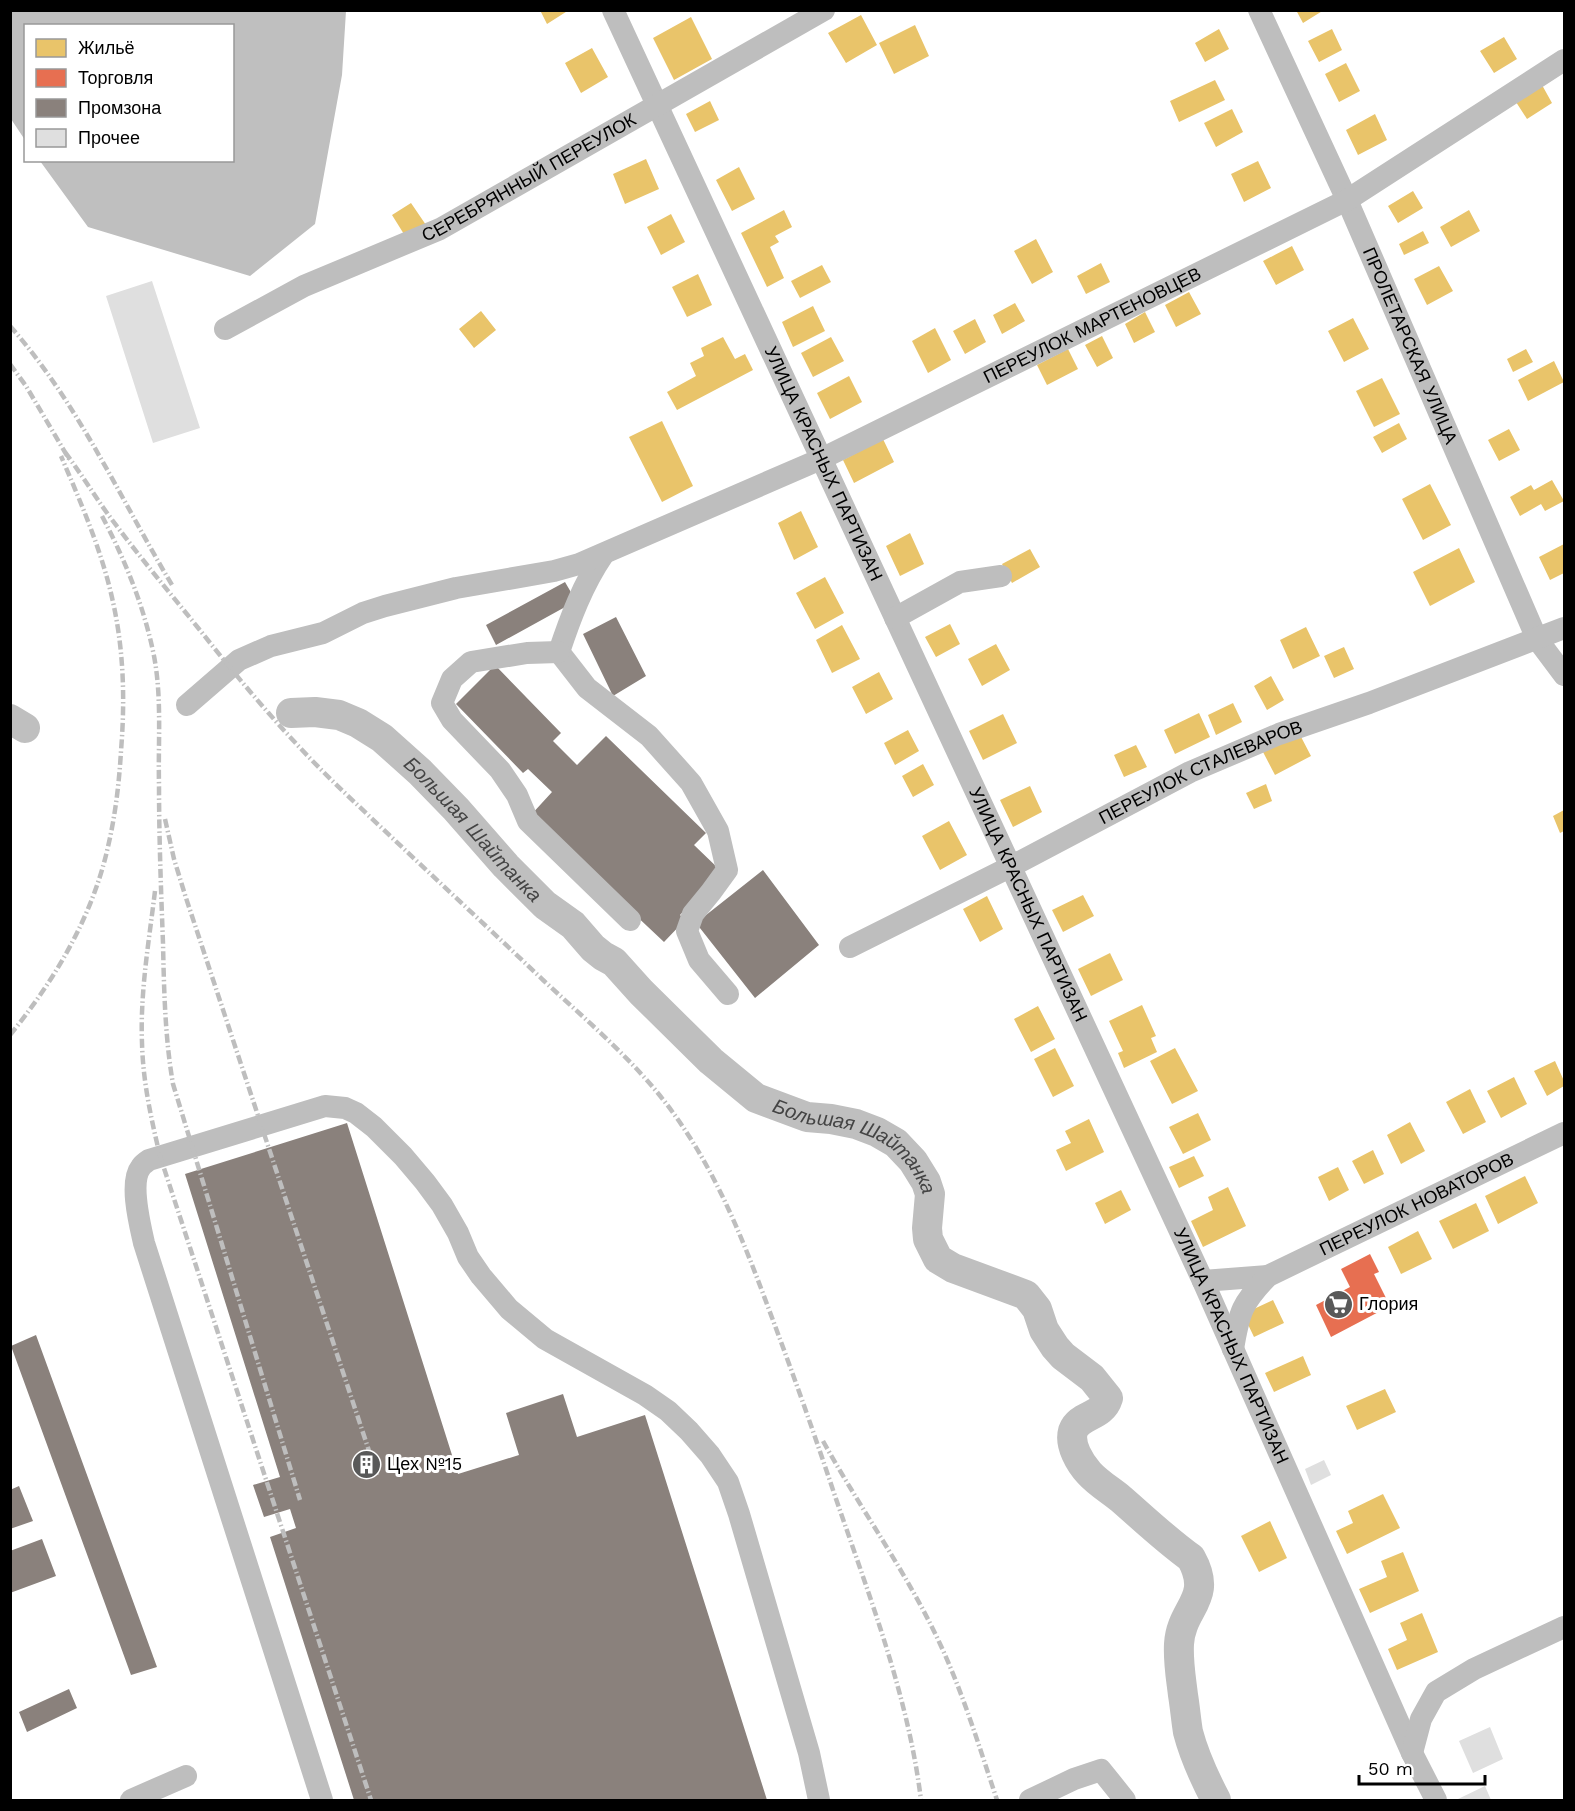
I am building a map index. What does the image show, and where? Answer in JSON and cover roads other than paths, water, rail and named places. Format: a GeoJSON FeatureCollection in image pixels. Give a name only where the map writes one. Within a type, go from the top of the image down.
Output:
{"type":"FeatureCollection","features":[{"type":"Feature","properties":{"kind":"street","name":"УЛИЦА КРАСНЫХ ПАРТИЗАН"},"geometry":{"type":"LineString","coordinates":[[613,10],[1203,1281],[1412,1753],[1436,1800]]}},
{"type":"Feature","properties":{"kind":"street","name":"СЕРЕБРЯННЫЙ ПЕРЕУЛОК"},"geometry":{"type":"LineString","coordinates":[[225,328],[304,286],[440,229],[824,10]]}},
{"type":"Feature","properties":{"kind":"street","name":"ПРОЛЕТАРСКАЯ УЛИЦА"},"geometry":{"type":"LineString","coordinates":[[1259,10],[1347,200],[1537,639],[1564,675]]}},
{"type":"Feature","properties":{"kind":"street","name":"ПЕРЕУЛОК МАРТЕНОВЦЕВ"},"geometry":{"type":"LineString","coordinates":[[187,705],[239,660],[271,646],[323,633],[363,613],[385,606],[456,588],[554,571],[579,564],[821,459],[1347,200],[1564,60]]}},
{"type":"Feature","properties":{"kind":"street"},"geometry":{"type":"LineString","coordinates":[[559,652],[591,573],[603,555]]}},
{"type":"Feature","properties":{"kind":"street"},"geometry":{"type":"LineString","coordinates":[[895,618],[960,582],[1001,576]]}},
{"type":"Feature","properties":{"kind":"street","name":"ПЕРЕУЛОК СТАЛЕВАРОВ"},"geometry":{"type":"LineString","coordinates":[[850,947],[1010,867],[1190,772],[1279,734],[1368,703],[1564,628]]}},
{"type":"Feature","properties":{"kind":"street"},"geometry":{"type":"LineString","coordinates":[[559,652],[527,653],[471,662],[452,680],[442,703],[452,720],[500,770],[517,795],[528,821],[630,920]]}},
{"type":"Feature","properties":{"kind":"street"},"geometry":{"type":"LineString","coordinates":[[559,652],[587,688],[649,736],[691,783],[718,831],[727,870],[693,914],[687,931],[699,960],[728,994]]}},
{"type":"Feature","properties":{"kind":"street"},"geometry":{"type":"LineString","coordinates":[[322,1800],[144,1243],[136,1190],[141,1167],[149,1161],[325,1106],[345,1108],[356,1113],[374,1127],[403,1156],[442,1205],[468,1257],[508,1309],[545,1339],[622,1381],[668,1411],[710,1455],[728,1482],[739,1514],[809,1753],[819,1800]]}},
{"type":"Feature","properties":{"kind":"street","name":"ПЕРЕУЛОК НОВАТОРОВ"},"geometry":{"type":"LineString","coordinates":[[1268,1276],[1564,1133]]}},
{"type":"Feature","properties":{"kind":"street"},"geometry":{"type":"LineString","coordinates":[[1203,1281],[1268,1276]]}},
{"type":"Feature","properties":{"kind":"street"},"geometry":{"type":"LineString","coordinates":[[1233,1350],[1238,1320],[1249,1296],[1268,1276]]}},
{"type":"Feature","properties":{"kind":"street"},"geometry":{"type":"LineString","coordinates":[[1412,1753],[1421,1719],[1436,1692],[1474,1669],[1564,1627]]}},
{"type":"Feature","properties":{"kind":"street"},"geometry":{"type":"LineString","coordinates":[[1030,1800],[1074,1779],[1101,1770],[1125,1800]]}},
{"type":"Feature","properties":{"kind":"street"},"geometry":{"type":"LineString","coordinates":[[131,1800],[186,1776]]}},
{"type":"Feature","properties":{"kind":"waterway","name":"Большая Шайтанка"},"geometry":{"type":"LineString","coordinates":[[291,713],[315,712],[339,715],[358,723],[382,738],[420,772],[545,905],[573,925],[593,948],[614,962],[711,1061],[756,1098],[807,1117],[856,1124],[877,1132],[896,1143],[913,1161],[926,1182],[930,1194],[928,1239],[938,1259],[953,1268],[1026,1295],[1037,1309],[1044,1330],[1055,1347],[1092,1378],[1108,1398],[1101,1409],[1080,1421],[1073,1431],[1074,1448],[1082,1464],[1096,1480],[1191,1558],[1199,1584],[1198,1593],[1181,1631],[1180,1670],[1188,1732],[1200,1767],[1216,1800]]}},
{"type":"Feature","properties":{"kind":"waterway","name":"Большая Шайтанка"},"geometry":{"type":"LineString","coordinates":[[10,719],[25,728]]}},
{"type":"Feature","properties":{"kind":"railway"},"geometry":{"type":"LineString","coordinates":[[10,326],[57,387],[97,452],[172,585]]}},
{"type":"Feature","properties":{"kind":"railway"},"geometry":{"type":"LineString","coordinates":[[10,364],[26,386],[69,459]]}},
{"type":"Feature","properties":{"kind":"railway"},"geometry":{"type":"LineString","coordinates":[[65,452],[137,553],[288,735],[326,775],[622,1054],[665,1102],[698,1150],[724,1200],[758,1280],[860,1568],[907,1721],[921,1800]]}},
{"type":"Feature","properties":{"kind":"railway"},"geometry":{"type":"LineString","coordinates":[[10,1035],[56,971],[81,925],[100,876],[110,839],[119,776],[123,695],[117,621],[97,546],[61,456]]}},
{"type":"Feature","properties":{"kind":"railway"},"geometry":{"type":"LineString","coordinates":[[102,516],[126,566],[139,601],[154,656],[159,704],[159,824],[164,996],[173,1084],[300,1500]]}},
{"type":"Feature","properties":{"kind":"railway"},"geometry":{"type":"LineString","coordinates":[[165,819],[186,898],[377,1475]]}},
{"type":"Feature","properties":{"kind":"railway"},"geometry":{"type":"LineString","coordinates":[[155,891],[144,986],[142,1043],[146,1086],[160,1156],[371,1800]]}},
{"type":"Feature","properties":{"kind":"railway"},"geometry":{"type":"LineString","coordinates":[[823,1441],[928,1619],[964,1703],[997,1800]]}},
{"type":"Feature","properties":{"kind":"place","name":"Глория"},"geometry":{"type":"Point","coordinates":[1338,1304]}},
{"type":"Feature","properties":{"kind":"place","name":"Цех №15"},"geometry":{"type":"Point","coordinates":[366,1464]}}]}
